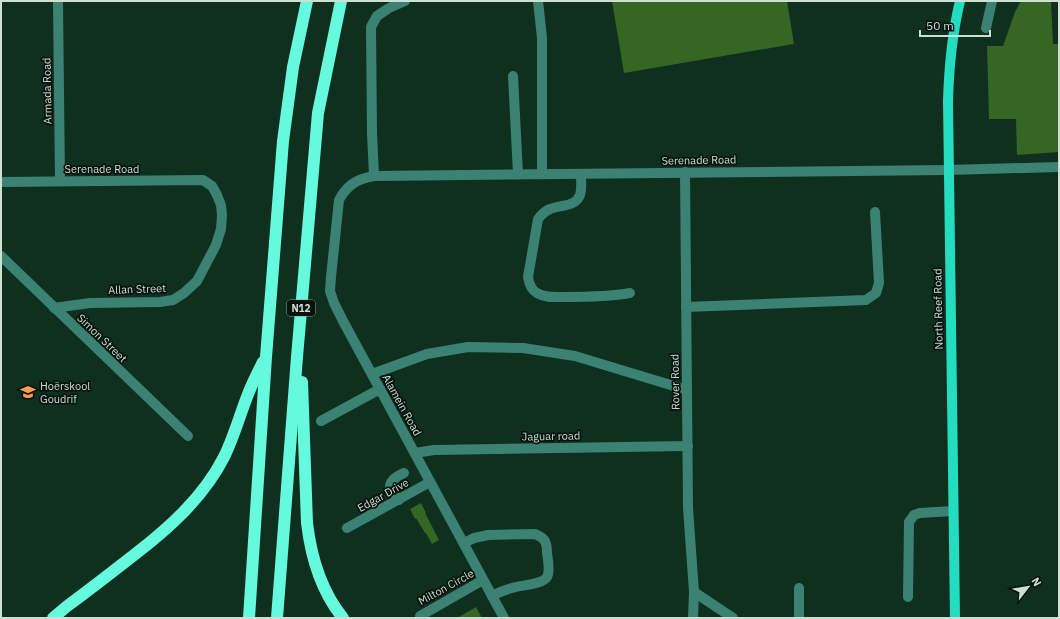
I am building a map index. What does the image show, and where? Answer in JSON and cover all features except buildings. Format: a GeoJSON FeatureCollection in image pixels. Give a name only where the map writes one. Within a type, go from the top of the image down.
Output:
{"type":"FeatureCollection","features":[{"type":"Feature","properties":{"kind":"highway"},"geometry":{"type":"LineString","coordinates":[[249,618],[266,357],[283,141],[293,67],[307,1]]}},
{"type":"Feature","properties":{"kind":"highway","name":"N12"},"geometry":{"type":"LineString","coordinates":[[277,618],[318,113],[341,1]]}},
{"type":"Feature","properties":{"kind":"highway"},"geometry":{"type":"LineString","coordinates":[[53,618],[172,524],[188,508],[207,485],[223,458],[252,386],[266,357]]}},
{"type":"Feature","properties":{"kind":"highway"},"geometry":{"type":"LineString","coordinates":[[297,358],[302,383],[309,543],[316,570],[326,592],[343,618]]}},
{"type":"Feature","properties":{"kind":"main road","name":"North Reef Road"},"geometry":{"type":"LineString","coordinates":[[955,618],[948,101],[949,71],[955,23],[960,1]]}},
{"type":"Feature","properties":{"kind":"street","name":"Armada Road"},"geometry":{"type":"LineString","coordinates":[[58,1],[60,181]]}},
{"type":"Feature","properties":{"kind":"street"},"geometry":{"type":"LineString","coordinates":[[374,176],[371,27],[377,16],[388,8],[405,1]]}},
{"type":"Feature","properties":{"kind":"street"},"geometry":{"type":"LineString","coordinates":[[538,1],[542,38],[542,174]]}},
{"type":"Feature","properties":{"kind":"street"},"geometry":{"type":"LineString","coordinates":[[986,28],[992,1]]}},
{"type":"Feature","properties":{"kind":"street"},"geometry":{"type":"LineString","coordinates":[[513,76],[518,174]]}},
{"type":"Feature","properties":{"kind":"street","name":"Serenade Road"},"geometry":{"type":"LineString","coordinates":[[344,192],[352,184],[362,178],[374,176],[1059,168]]}},
{"type":"Feature","properties":{"kind":"street","name":"Rover Road"},"geometry":{"type":"LineString","coordinates":[[685,172],[688,508],[694,592],[693,618]]}},
{"type":"Feature","properties":{"kind":"street"},"geometry":{"type":"LineString","coordinates":[[581,174],[580,194],[577,201],[572,204],[551,208],[542,213],[538,219],[528,277],[530,287],[536,293],[552,297],[597,297],[630,293]]}},
{"type":"Feature","properties":{"kind":"street","name":"Serenade Road"},"geometry":{"type":"LineString","coordinates":[[1,182],[203,180]]}},
{"type":"Feature","properties":{"kind":"street","name":"Allan Street"},"geometry":{"type":"LineString","coordinates":[[54,308],[90,303],[160,302],[173,300],[184,293],[197,281],[216,245],[221,229],[222,215],[218,195],[212,186],[203,180]]}},
{"type":"Feature","properties":{"kind":"street","name":"Alamein Road"},"geometry":{"type":"LineString","coordinates":[[344,192],[339,200],[331,277],[330,291],[334,303],[342,321],[380,388],[504,618]]}},
{"type":"Feature","properties":{"kind":"street"},"geometry":{"type":"LineString","coordinates":[[686,307],[866,300],[876,293],[879,283],[875,212]]}},
{"type":"Feature","properties":{"kind":"street","name":"Simon Street"},"geometry":{"type":"LineString","coordinates":[[1,256],[188,436]]}},
{"type":"Feature","properties":{"kind":"street"},"geometry":{"type":"LineString","coordinates":[[372,374],[427,354],[468,347],[523,348],[575,356],[687,390]]}},
{"type":"Feature","properties":{"kind":"street"},"geometry":{"type":"LineString","coordinates":[[321,421],[380,388]]}},
{"type":"Feature","properties":{"kind":"street","name":"Jaguar road"},"geometry":{"type":"LineString","coordinates":[[415,453],[434,450],[688,446]]}},
{"type":"Feature","properties":{"kind":"street"},"geometry":{"type":"LineString","coordinates":[[398,500],[390,484],[394,479],[404,473]]}},
{"type":"Feature","properties":{"kind":"street","name":"Edgar Drive"},"geometry":{"type":"LineString","coordinates":[[347,528],[430,482]]}},
{"type":"Feature","properties":{"kind":"street"},"geometry":{"type":"LineString","coordinates":[[908,597],[909,522],[914,515],[920,513],[953,511]]}},
{"type":"Feature","properties":{"kind":"street"},"geometry":{"type":"LineString","coordinates":[[464,543],[488,534],[535,534],[541,536],[546,541],[548,574],[546,579],[536,583],[513,588],[492,596]]}},
{"type":"Feature","properties":{"kind":"street","name":"Milton Circle"},"geometry":{"type":"LineString","coordinates":[[420,616],[483,580]]}},
{"type":"Feature","properties":{"kind":"street"},"geometry":{"type":"LineString","coordinates":[[799,588],[799,618]]}},
{"type":"Feature","properties":{"kind":"street"},"geometry":{"type":"LineString","coordinates":[[694,592],[733,618]]}},
{"type":"Feature","properties":{"kind":"place","name":"Hoërskool Goudrif"},"geometry":{"type":"Point","coordinates":[28,392]}}]}
